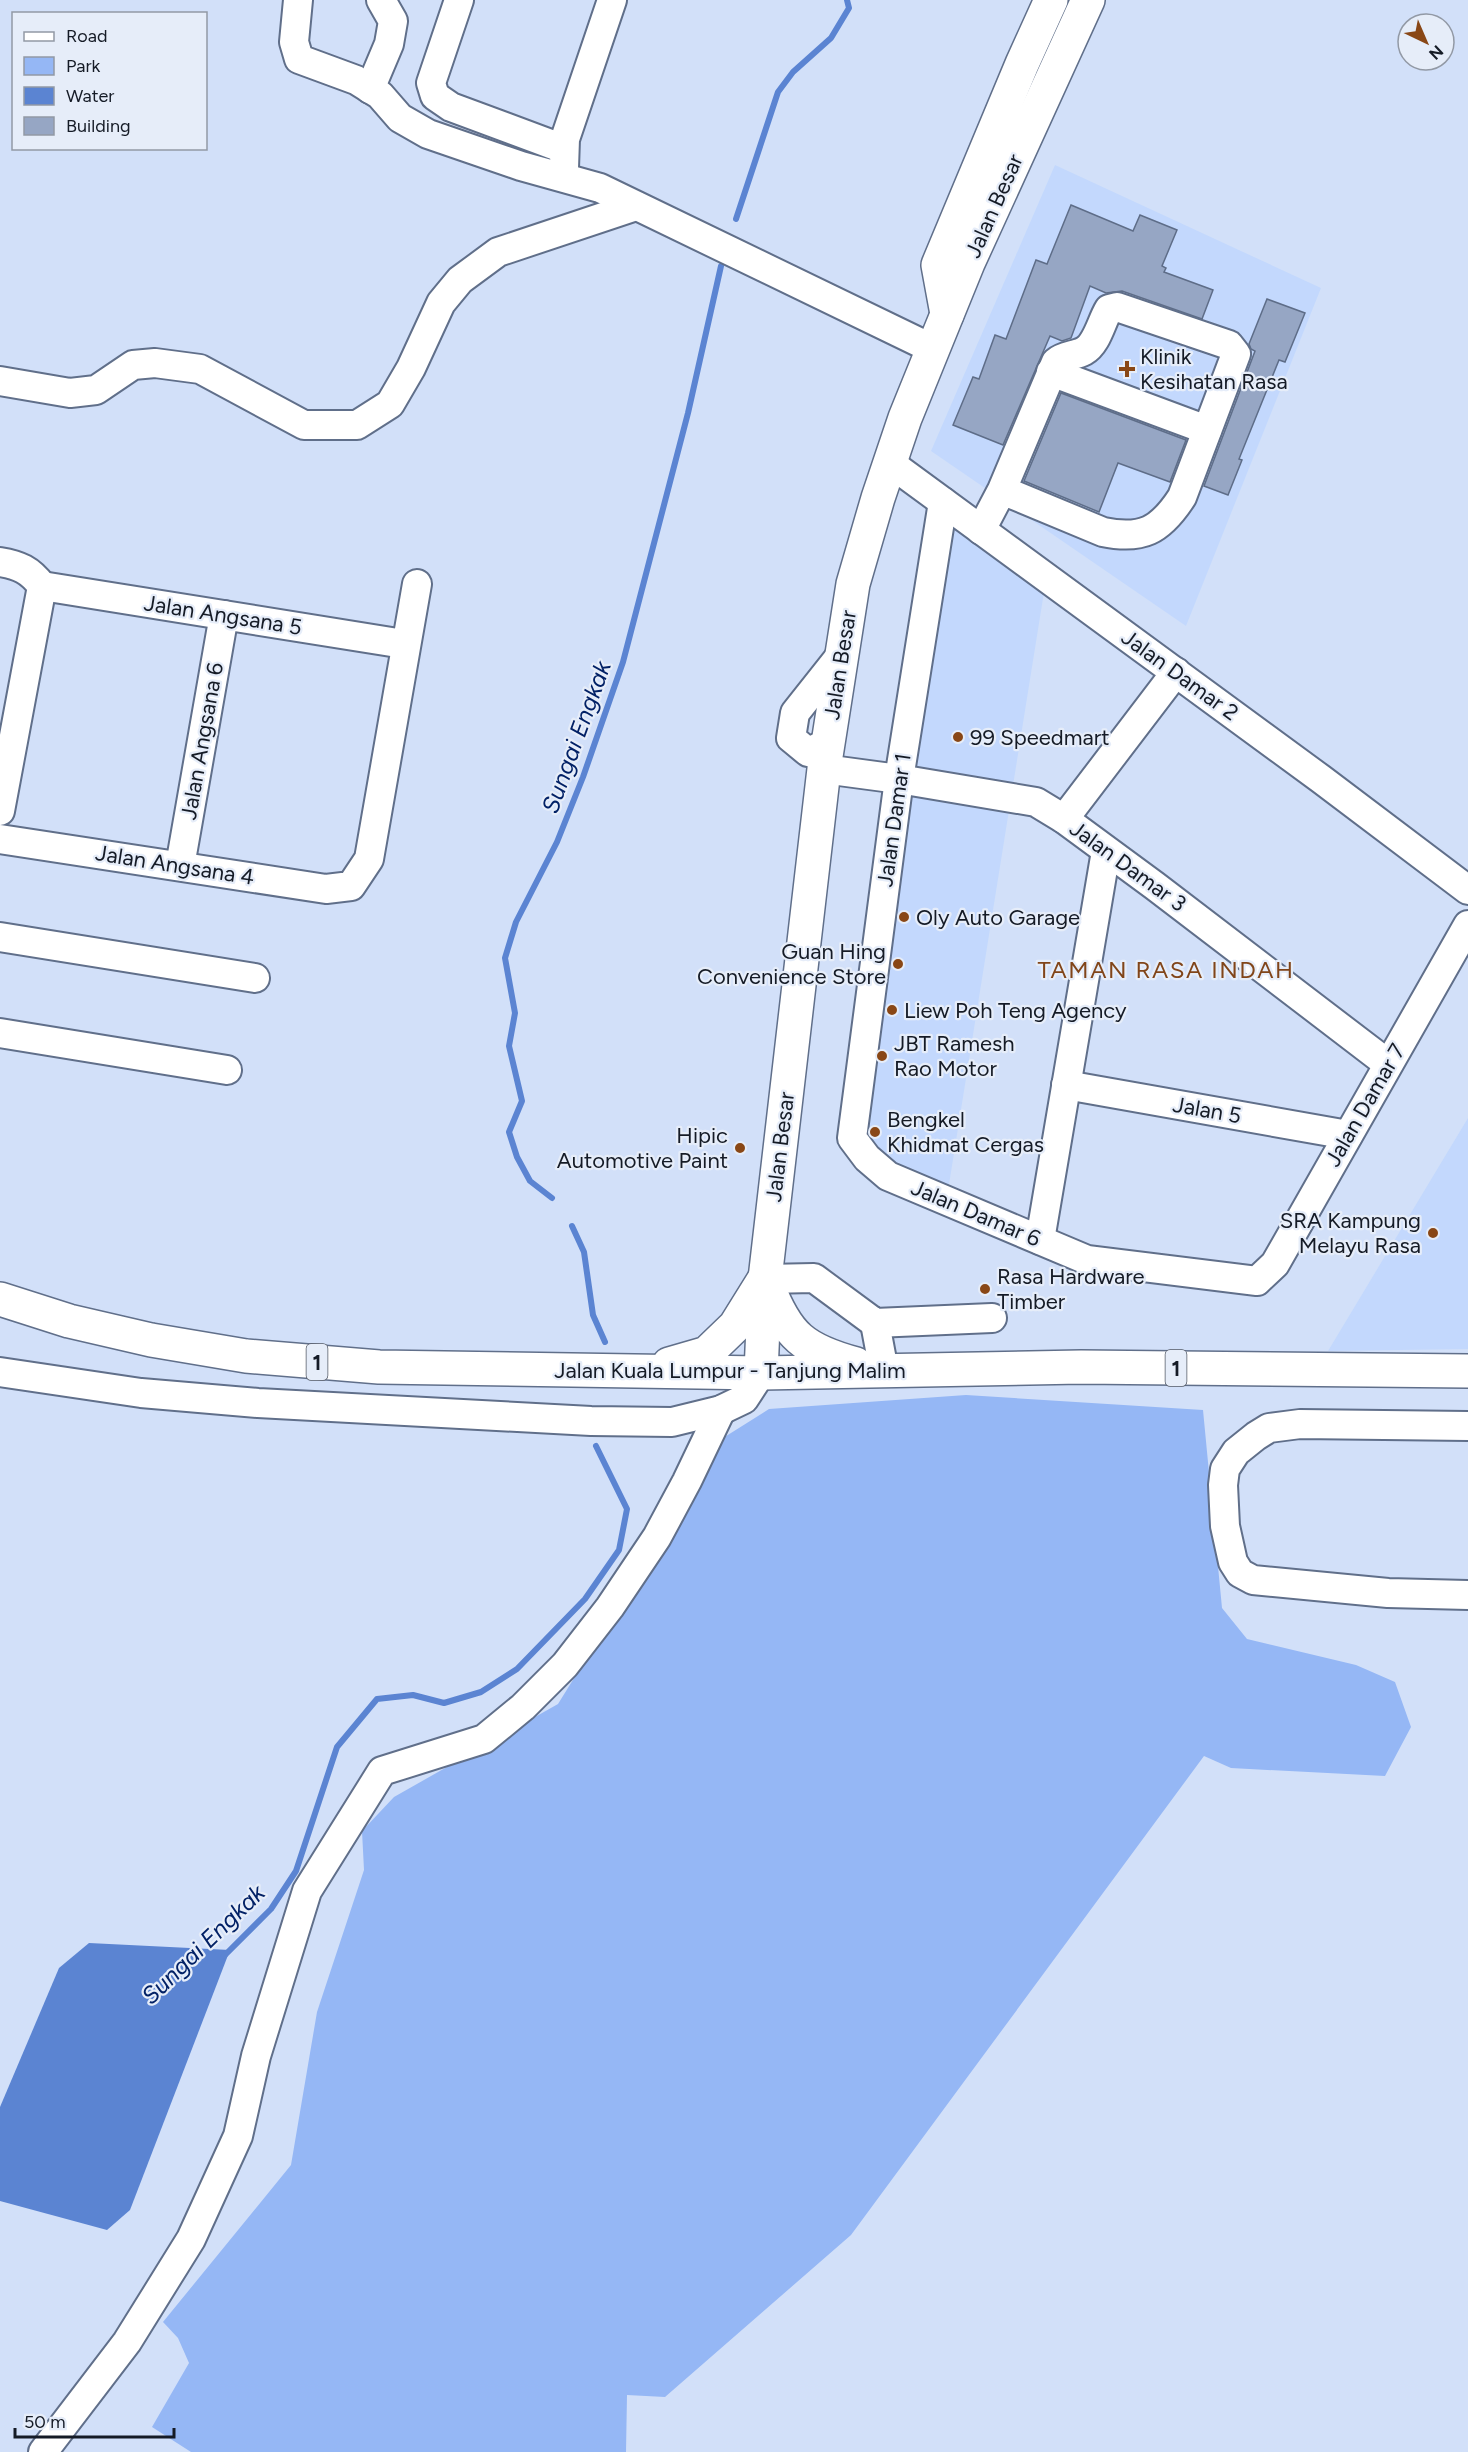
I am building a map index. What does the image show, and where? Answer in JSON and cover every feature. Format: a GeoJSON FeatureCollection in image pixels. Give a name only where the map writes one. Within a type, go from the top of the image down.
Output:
{"type":"FeatureCollection","features":[{"type":"Feature","properties":{"kind":"main road"},"geometry":{"type":"LineString","coordinates":[[947,314],[938,265],[1051,0]]}},
{"type":"Feature","properties":{"kind":"main road","name":"Jalan Besar"},"geometry":{"type":"LineString","coordinates":[[761,1373],[765,1279],[826,756],[853,584],[890,463],[947,314],[1088,0]]}},
{"type":"Feature","properties":{"kind":"main road"},"geometry":{"type":"LineString","coordinates":[[947,314],[981,283],[1107,0]]}},
{"type":"Feature","properties":{"kind":"main road"},"geometry":{"type":"LineString","coordinates":[[641,1371],[690,1360],[707,1353],[735,1326],[765,1279]]}},
{"type":"Feature","properties":{"kind":"main road"},"geometry":{"type":"LineString","coordinates":[[765,1279],[777,1309],[790,1332],[815,1349],[839,1359],[884,1371]]}},
{"type":"Feature","properties":{"kind":"main road","name":"Jalan Kuala Lumpur - Tanjung Malim"},"geometry":{"type":"LineString","coordinates":[[0,1299],[69,1321],[151,1340],[246,1356],[379,1367],[761,1373],[1081,1366],[1468,1371]]}},
{"type":"Feature","properties":{"kind":"street"},"geometry":{"type":"LineString","coordinates":[[298,0],[294,42],[299,59],[356,80],[380,95],[400,118],[428,134],[512,163],[564,163]]}},
{"type":"Feature","properties":{"kind":"street"},"geometry":{"type":"LineString","coordinates":[[370,89],[389,44],[393,21],[381,0]]}},
{"type":"Feature","properties":{"kind":"street"},"geometry":{"type":"LineString","coordinates":[[459,0],[431,83],[435,96],[451,107],[564,163],[600,188],[933,349]]}},
{"type":"Feature","properties":{"kind":"street"},"geometry":{"type":"LineString","coordinates":[[564,163],[565,139],[612,0]]}},
{"type":"Feature","properties":{"kind":"street"},"geometry":{"type":"LineString","coordinates":[[0,381],[70,393],[96,390],[133,365],[155,363],[200,369],[304,425],[357,425],[390,404],[411,368],[441,303],[460,280],[498,252],[636,206]]}},
{"type":"Feature","properties":{"kind":"street"},"geometry":{"type":"LineString","coordinates":[[981,530],[1002,490],[1051,372],[1060,358],[1080,353],[1091,344],[1107,312],[1112,307],[1229,345],[1235,350],[1236,354],[1182,497],[1170,515],[1141,534],[1120,535],[1103,532],[1002,490]]}},
{"type":"Feature","properties":{"kind":"street"},"geometry":{"type":"LineString","coordinates":[[1051,372],[1207,430]]}},
{"type":"Feature","properties":{"kind":"street","name":"Jalan Damar 2"},"geometry":{"type":"LineString","coordinates":[[890,463],[1466,884]]}},
{"type":"Feature","properties":{"kind":"street","name":"Jalan Damar 1"},"geometry":{"type":"LineString","coordinates":[[852,1138],[899,779],[943,502]]}},
{"type":"Feature","properties":{"kind":"street"},"geometry":{"type":"LineString","coordinates":[[0,561],[25,569],[33,574],[42,586],[0,811]]}},
{"type":"Feature","properties":{"kind":"street"},"geometry":{"type":"LineString","coordinates":[[404,644],[417,584]]}},
{"type":"Feature","properties":{"kind":"street","name":"Jalan Angsana 5"},"geometry":{"type":"LineString","coordinates":[[42,586],[404,644]]}},
{"type":"Feature","properties":{"kind":"street","name":"Jalan Angsana 6"},"geometry":{"type":"LineString","coordinates":[[180,866],[224,615]]}},
{"type":"Feature","properties":{"kind":"street","name":"Jalan Angsana 4"},"geometry":{"type":"LineString","coordinates":[[0,838],[326,889],[351,886],[369,859],[404,644]]}},
{"type":"Feature","properties":{"kind":"street"},"geometry":{"type":"LineString","coordinates":[[1064,819],[1176,672]]}},
{"type":"Feature","properties":{"kind":"street","name":"Jalan Damar 3"},"geometry":{"type":"LineString","coordinates":[[826,756],[899,779],[1036,802],[1064,819],[1155,886],[1388,1064]]}},
{"type":"Feature","properties":{"kind":"street"},"geometry":{"type":"LineString","coordinates":[[1040,1240],[1106,851]]}},
{"type":"Feature","properties":{"kind":"street","name":"Jalan Damar 7"},"geometry":{"type":"LineString","coordinates":[[1257,1281],[1275,1264],[1468,925]]}},
{"type":"Feature","properties":{"kind":"street"},"geometry":{"type":"LineString","coordinates":[[0,937],[255,978]]}},
{"type":"Feature","properties":{"kind":"street"},"geometry":{"type":"LineString","coordinates":[[0,1033],[227,1070]]}},
{"type":"Feature","properties":{"kind":"street","name":"Jalan 5"},"geometry":{"type":"LineString","coordinates":[[1066,1085],[1348,1135]]}},
{"type":"Feature","properties":{"kind":"street","name":"Jalan Damar 6"},"geometry":{"type":"LineString","coordinates":[[852,1138],[867,1158],[888,1176],[1087,1260],[1257,1281]]}},
{"type":"Feature","properties":{"kind":"street"},"geometry":{"type":"LineString","coordinates":[[765,1279],[814,1278],[874,1323],[992,1318]]}},
{"type":"Feature","properties":{"kind":"street"},"geometry":{"type":"LineString","coordinates":[[874,1323],[884,1371]]}},
{"type":"Feature","properties":{"kind":"street"},"geometry":{"type":"LineString","coordinates":[[0,1372],[141,1392],[258,1404],[591,1421],[672,1422],[721,1410],[744,1399],[761,1373]]}},
{"type":"Feature","properties":{"kind":"street"},"geometry":{"type":"LineString","coordinates":[[44,2452],[127,2342],[191,2239],[238,2136],[256,2056],[307,1891],[382,1771],[484,1739],[523,1707],[564,1665],[609,1607],[657,1537],[721,1410]]}},
{"type":"Feature","properties":{"kind":"street"},"geometry":{"type":"LineString","coordinates":[[1468,1426],[1312,1424],[1269,1428],[1236,1452],[1225,1469],[1223,1485],[1225,1526],[1233,1562],[1240,1573],[1253,1580],[1388,1593],[1468,1595]]}},
{"type":"Feature","properties":{"kind":"shaded area","name":"Klinik Kesihatan Rasa"},"geometry":{"type":"Polygon","coordinates":[[[1055,165],[1321,288],[1186,626],[931,451],[1055,165]]]}},
{"type":"Feature","properties":{"kind":"shaded area"},"geometry":{"type":"Polygon","coordinates":[[[948,516],[1045,586],[947,1197],[889,1170],[857,1138],[948,516]]]}},
{"type":"Feature","properties":{"kind":"shaded area","name":"SRA Kampung Melayu Rasa"},"geometry":{"type":"Polygon","coordinates":[[[1468,1118],[1468,1349],[1328,1351],[1468,1118]]]}},
{"type":"Feature","properties":{"kind":"green space"},"geometry":{"type":"Polygon","coordinates":[[[966,1395],[1203,1410],[1222,1608],[1247,1639],[1356,1665],[1395,1682],[1411,1727],[1385,1776],[1231,1768],[1204,1756],[851,2235],[665,2397],[627,2395],[626,2452],[191,2452],[152,2427],[189,2363],[178,2338],[163,2322],[291,2165],[317,2012],[364,1870],[362,1831],[394,1797],[558,1704],[723,1438],[769,1409],[966,1395]]]}},
{"type":"Feature","properties":{"kind":"water"},"geometry":{"type":"Polygon","coordinates":[[[89,1943],[230,1950],[130,2210],[107,2230],[0,2201],[0,2107],[59,1968],[89,1943]]]}},
{"type":"Feature","properties":{"kind":"building"},"geometry":{"type":"Polygon","coordinates":[[[1071,205],[1133,231],[1140,215],[1177,230],[1162,266],[1166,268],[1164,272],[1213,290],[1202,319],[1122,291],[1106,293],[1090,286],[1071,338],[1062,341],[1050,336],[1003,445],[953,425],[973,377],[979,379],[995,335],[1006,339],[1036,260],[1047,264],[1071,205]]]}},
{"type":"Feature","properties":{"kind":"building"},"geometry":{"type":"Polygon","coordinates":[[[1267,299],[1305,313],[1285,362],[1279,360],[1239,459],[1242,460],[1228,495],[1204,486],[1255,351],[1249,344],[1267,299]]]}},
{"type":"Feature","properties":{"kind":"building"},"geometry":{"type":"Polygon","coordinates":[[[1061,393],[1186,440],[1170,482],[1118,463],[1099,512],[1024,481],[1061,393]]]}},
{"type":"Feature","properties":{"kind":"waterway","name":"Sungai Engkak"},"geometry":{"type":"LineString","coordinates":[[736,219],[778,92],[793,72],[831,38],[849,8],[847,0]]}},
{"type":"Feature","properties":{"kind":"waterway","name":"Sungai Engkak"},"geometry":{"type":"LineString","coordinates":[[552,1198],[530,1181],[517,1157],[509,1132],[522,1101],[509,1046],[515,1013],[505,958],[516,922],[557,842],[583,777],[623,662],[688,413],[721,266]]}},
{"type":"Feature","properties":{"kind":"waterway","name":"Sungai Engkak"},"geometry":{"type":"LineString","coordinates":[[572,1226],[584,1252],[593,1315],[605,1342]]}},
{"type":"Feature","properties":{"kind":"waterway","name":"Sungai Engkak"},"geometry":{"type":"LineString","coordinates":[[224,1956],[271,1909],[296,1871],[337,1747],[377,1699],[413,1695],[444,1703],[481,1692],[517,1669],[585,1599],[619,1550],[627,1509],[596,1446]]}},
{"type":"Feature","properties":{"kind":"place","name":"Klinik Kesihatan Rasa"},"geometry":{"type":"Point","coordinates":[1127,369]}},
{"type":"Feature","properties":{"kind":"place","name":"99 Speedmart"},"geometry":{"type":"Point","coordinates":[958,737]}},
{"type":"Feature","properties":{"kind":"place","name":"Oly Auto Garage"},"geometry":{"type":"Point","coordinates":[904,917]}},
{"type":"Feature","properties":{"kind":"place","name":"Guan Hing Convenience Store"},"geometry":{"type":"Point","coordinates":[898,964]}},
{"type":"Feature","properties":{"kind":"place","name":"Liew Poh Teng Agency"},"geometry":{"type":"Point","coordinates":[892,1010]}},
{"type":"Feature","properties":{"kind":"place","name":"JBT Ramesh Rao Motor"},"geometry":{"type":"Point","coordinates":[882,1056]}},
{"type":"Feature","properties":{"kind":"place","name":"Bengkel Khidmat Cergas"},"geometry":{"type":"Point","coordinates":[875,1132]}},
{"type":"Feature","properties":{"kind":"place","name":"Hipic Automotive Paint"},"geometry":{"type":"Point","coordinates":[740,1148]}},
{"type":"Feature","properties":{"kind":"place","name":"SRA Kampung Melayu Rasa"},"geometry":{"type":"Point","coordinates":[1433,1233]}},
{"type":"Feature","properties":{"kind":"place","name":"Rasa Hardware Timber"},"geometry":{"type":"Point","coordinates":[985,1289]}},
{"type":"Feature","properties":{"kind":"district","name":"TAMAN RASA INDAH"},"geometry":{"type":"Point","coordinates":[1166,969]}}]}
